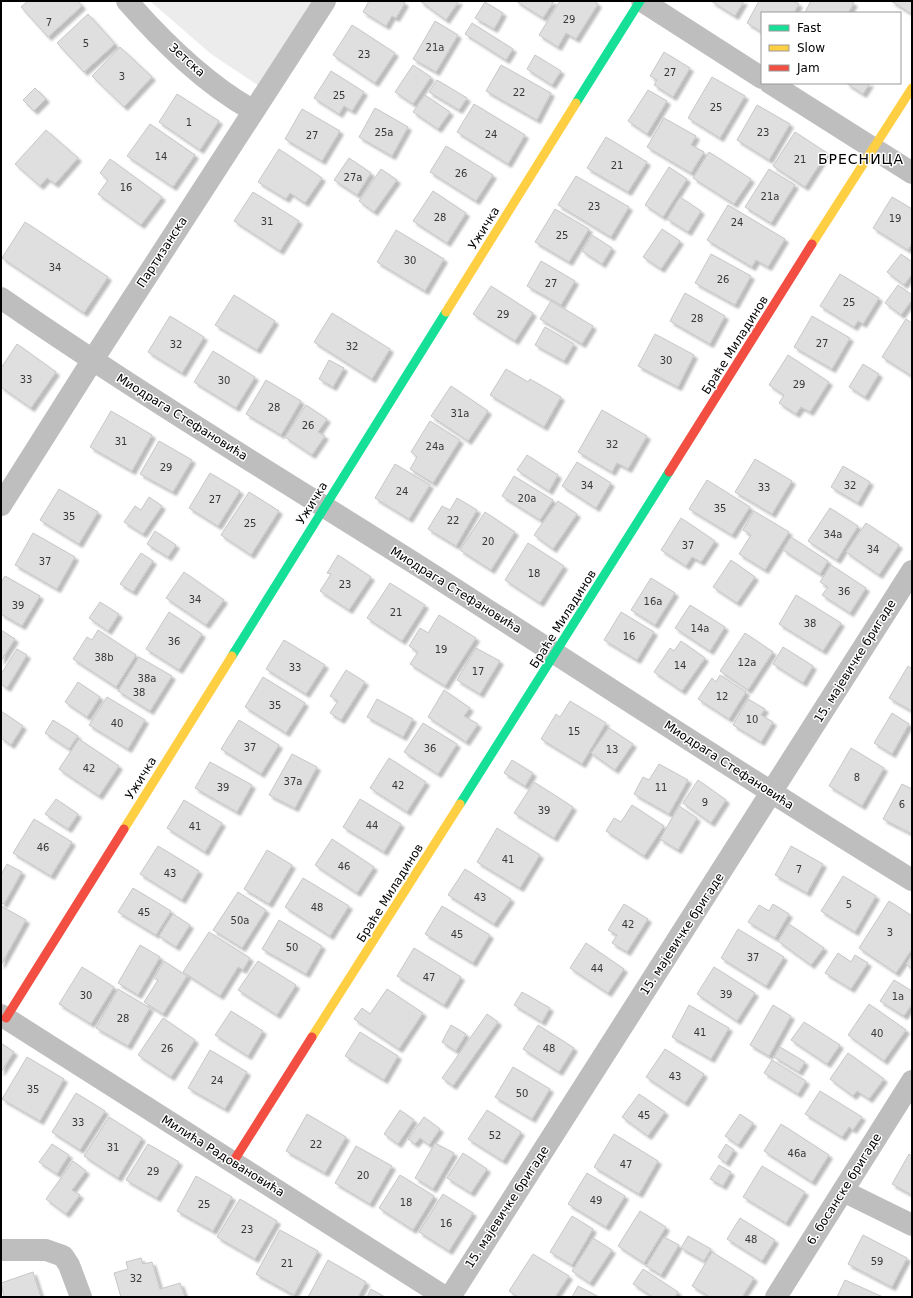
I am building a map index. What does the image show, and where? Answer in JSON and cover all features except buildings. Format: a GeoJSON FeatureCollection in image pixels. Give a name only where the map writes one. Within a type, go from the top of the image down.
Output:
{"type":"FeatureCollection","features":[{"type":"Feature","properties":{"kind":"street","name":"Зетска"},"geometry":{"type":"LineString","coordinates":[[127,1],[175,51],[236,101],[254,111]]}},
{"type":"Feature","properties":{"kind":"street","name":"Партизанска"},"geometry":{"type":"LineString","coordinates":[[1,504],[324,1]]}},
{"type":"Feature","properties":{"kind":"street"},"geometry":{"type":"LineString","coordinates":[[641,1],[761,77]]}},
{"type":"Feature","properties":{"kind":"street","name":"Ужичка"},"geometry":{"type":"LineString","coordinates":[[3,1016],[641,1]]}},
{"type":"Feature","properties":{"kind":"street"},"geometry":{"type":"LineString","coordinates":[[772,84],[912,173]]}},
{"type":"Feature","properties":{"kind":"street","name":"Браће Миладинов"},"geometry":{"type":"LineString","coordinates":[[233,1162],[556,653],[872,148],[912,88]]}},
{"type":"Feature","properties":{"kind":"street","name":"Миодрага Стефановића"},"geometry":{"type":"LineString","coordinates":[[1,298],[92,361],[556,653],[771,794],[912,880]]}},
{"type":"Feature","properties":{"kind":"street","name":"15. мајевичке бригаде"},"geometry":{"type":"LineString","coordinates":[[450,1297],[912,571]]}},
{"type":"Feature","properties":{"kind":"street","name":"Милића Радовановића"},"geometry":{"type":"LineString","coordinates":[[3,1016],[445,1297]]}},
{"type":"Feature","properties":{"kind":"street","name":"6. босанске бригаде"},"geometry":{"type":"LineString","coordinates":[[776,1297],[912,1081]]}},
{"type":"Feature","properties":{"kind":"street"},"geometry":{"type":"LineString","coordinates":[[843,1191],[912,1225]]}},
{"type":"Feature","properties":{"kind":"street"},"geometry":{"type":"LineString","coordinates":[[1,1250],[46,1250],[63,1256],[71,1270],[81,1297]]}},
{"type":"Feature","properties":{"kind":"shaded area"},"geometry":{"type":"Polygon","coordinates":[[[150,1],[313,1],[259,86],[211,54],[150,1]]]}},
{"type":"Feature","properties":{"kind":"traffic: fast"},"geometry":{"type":"LineString","coordinates":[[576,103],[640,1]]}},
{"type":"Feature","properties":{"kind":"traffic: fast"},"geometry":{"type":"LineString","coordinates":[[232,656],[446,312]]}},
{"type":"Feature","properties":{"kind":"traffic: fast"},"geometry":{"type":"LineString","coordinates":[[460,804],[669,472]]}},
{"type":"Feature","properties":{"kind":"traffic: slow"},"geometry":{"type":"LineString","coordinates":[[812,244],[912,88]]}},
{"type":"Feature","properties":{"kind":"traffic: slow"},"geometry":{"type":"LineString","coordinates":[[446,312],[576,103]]}},
{"type":"Feature","properties":{"kind":"traffic: slow"},"geometry":{"type":"LineString","coordinates":[[124,829],[232,656]]}},
{"type":"Feature","properties":{"kind":"traffic: slow"},"geometry":{"type":"LineString","coordinates":[[312,1037],[460,804]]}},
{"type":"Feature","properties":{"kind":"traffic: jam"},"geometry":{"type":"LineString","coordinates":[[669,472],[812,244]]}},
{"type":"Feature","properties":{"kind":"traffic: jam"},"geometry":{"type":"LineString","coordinates":[[6,1018],[124,829]]}},
{"type":"Feature","properties":{"kind":"traffic: jam"},"geometry":{"type":"LineString","coordinates":[[233,1162],[312,1037]]}},
{"type":"Feature","properties":{"kind":"district","name":"БРЕСНИЦА"},"geometry":{"type":"Point","coordinates":[861,159]}}]}
